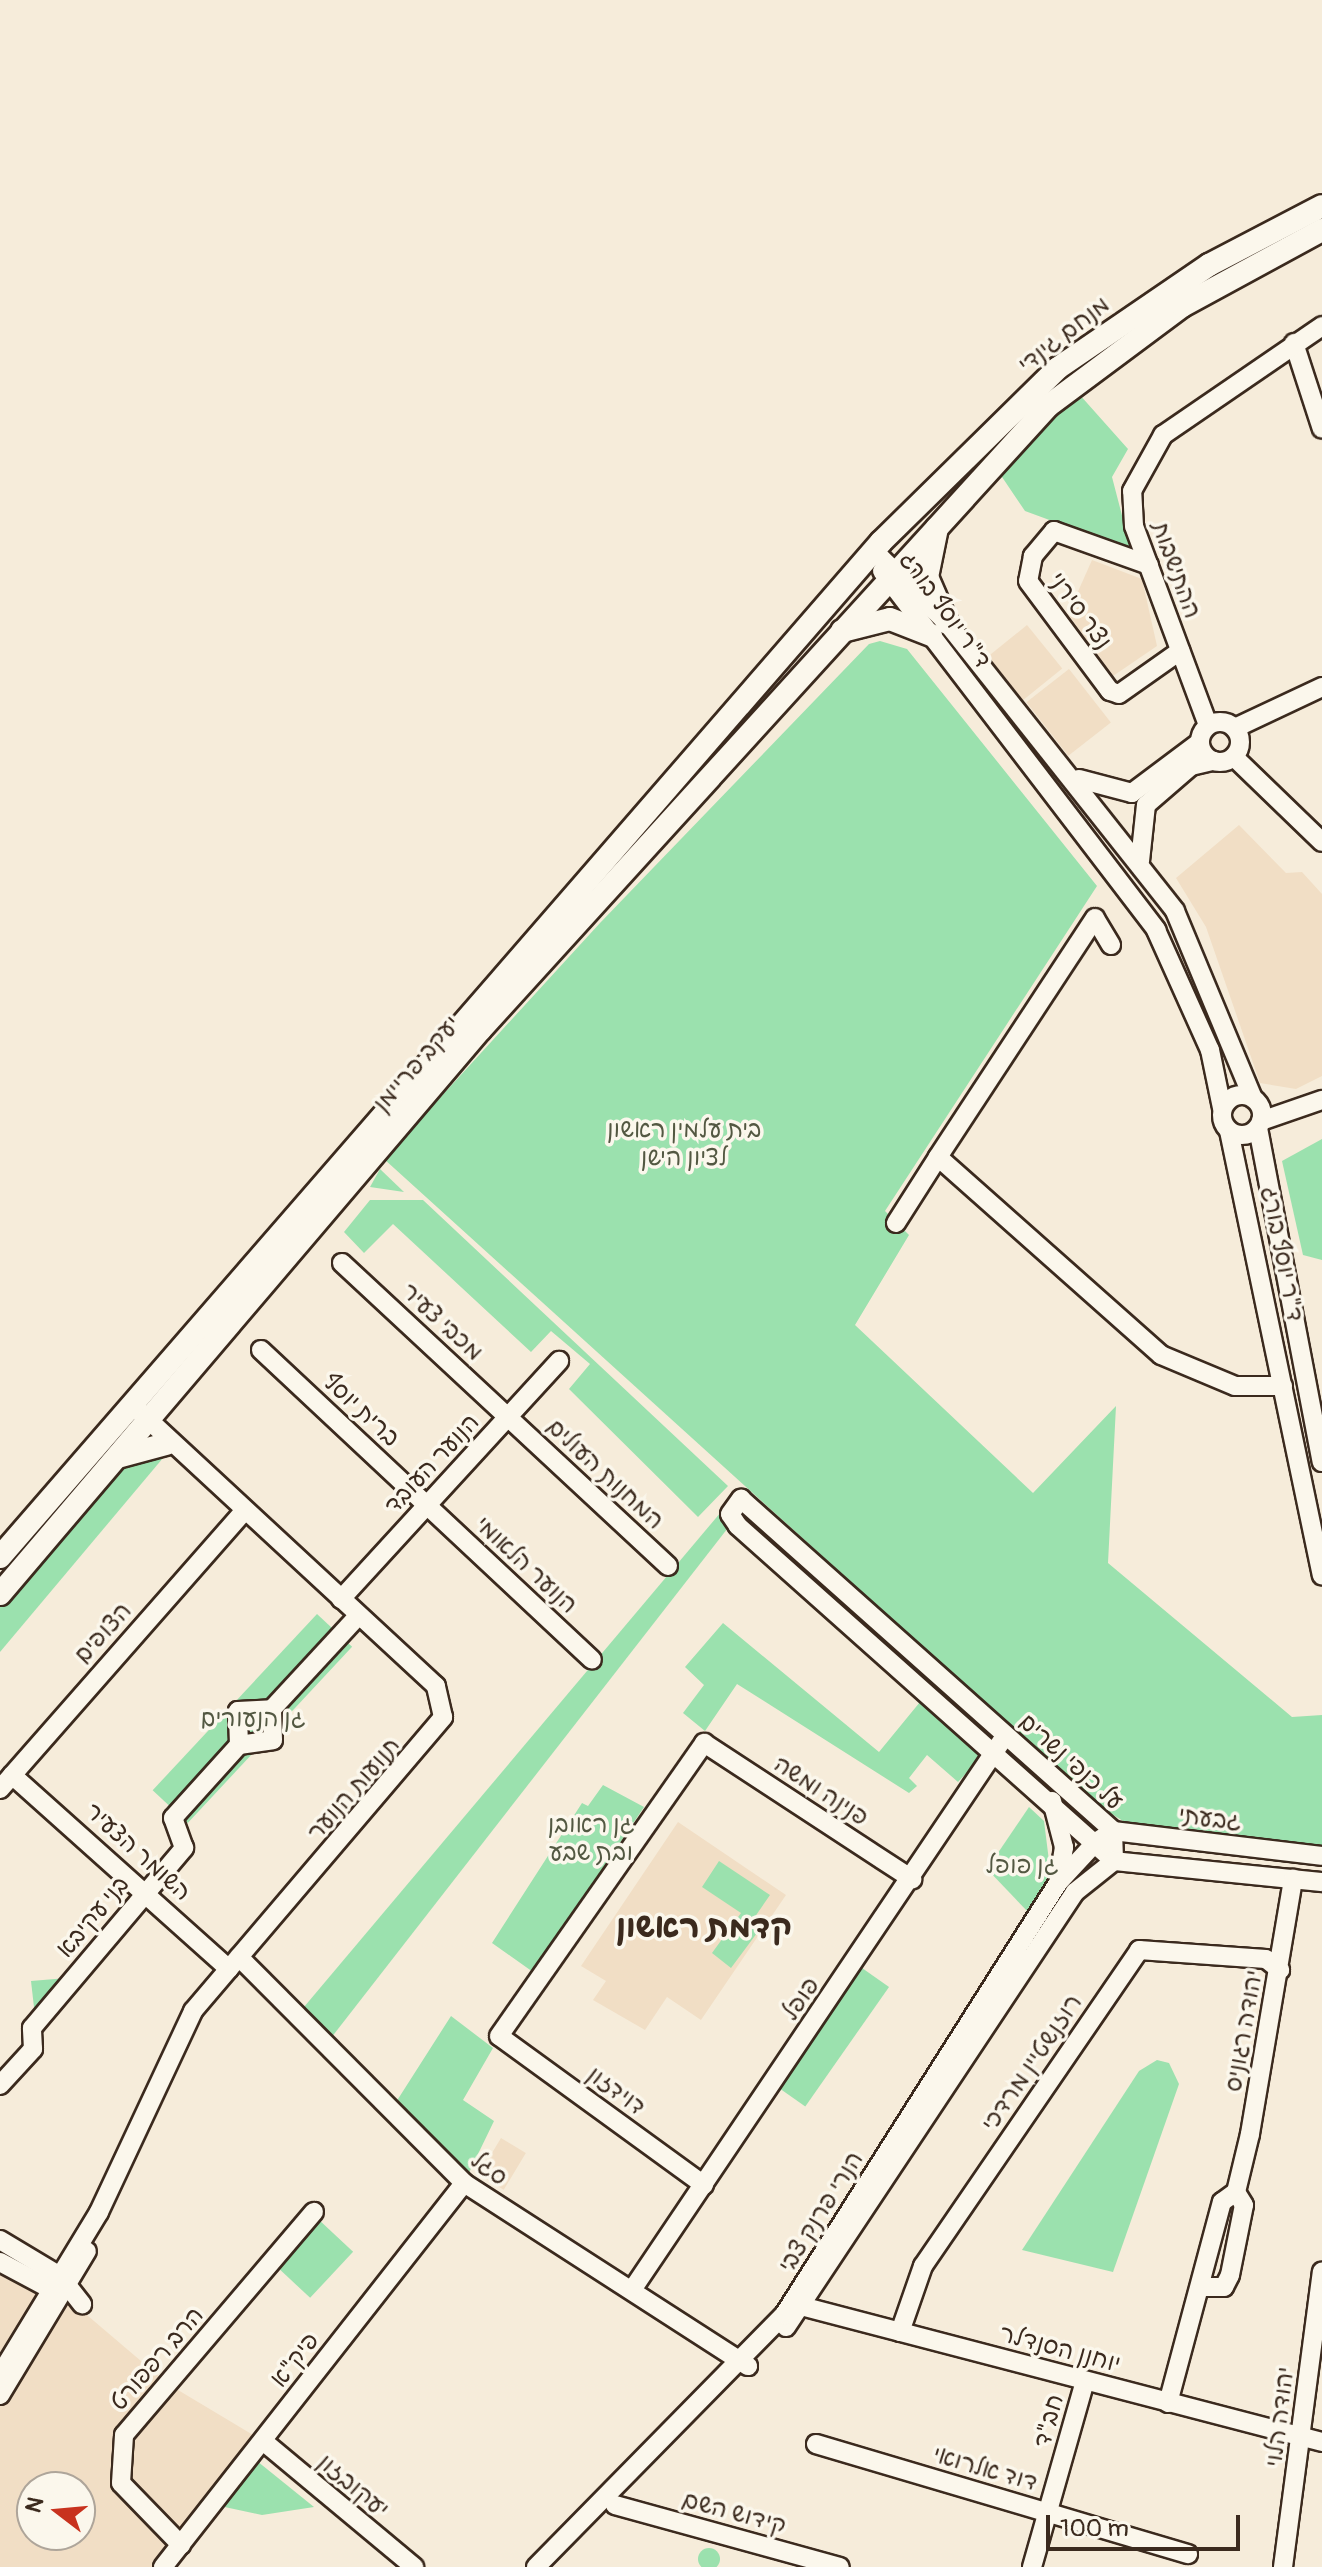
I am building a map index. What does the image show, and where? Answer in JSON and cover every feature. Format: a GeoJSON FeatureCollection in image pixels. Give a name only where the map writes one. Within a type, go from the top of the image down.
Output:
{"type":"FeatureCollection","features":[{"type":"Feature","properties":{"kind":"main road","name":"מנחם גינדי"},"geometry":{"type":"LineString","coordinates":[[873,550],[1058,368],[1209,265],[1322,206]]}},
{"type":"Feature","properties":{"kind":"main road","name":"מנחם גינדי"},"geometry":{"type":"LineString","coordinates":[[891,572],[949,509],[1081,378],[1219,283],[1322,230]]}},
{"type":"Feature","properties":{"kind":"main road"},"geometry":{"type":"LineString","coordinates":[[831,638],[877,618],[939,629],[925,565],[949,509]]}},
{"type":"Feature","properties":{"kind":"main road","name":"יעקב פריימן"},"geometry":{"type":"LineString","coordinates":[[0,1557],[139,1416],[873,550]]}},
{"type":"Feature","properties":{"kind":"main road","name":"יעקב פריימן"},"geometry":{"type":"LineString","coordinates":[[0,1594],[113,1460],[139,1416],[168,1394],[891,572]]}},
{"type":"Feature","properties":{"kind":"main road"},"geometry":{"type":"LineString","coordinates":[[113,1460],[170,1445],[168,1394]]}},
{"type":"Feature","properties":{"kind":"street","name":"ההתישבות"},"geometry":{"type":"LineString","coordinates":[[1213,761],[1180,651],[1131,512],[1142,463],[1163,435],[1322,326]]}},
{"type":"Feature","properties":{"kind":"street"},"geometry":{"type":"LineString","coordinates":[[1294,343],[1322,429]]}},
{"type":"Feature","properties":{"kind":"street","name":"נצר סירני"},"geometry":{"type":"LineString","coordinates":[[1149,565],[1054,531],[1033,556],[1028,581],[1110,691],[1119,694],[1180,651]]}},
{"type":"Feature","properties":{"kind":"street","name":"ד\"ר יוסף בורג"},"geometry":{"type":"LineString","coordinates":[[873,550],[939,629],[1074,775],[1140,861],[1194,943],[1258,1112],[1322,1462]]}},
{"type":"Feature","properties":{"kind":"street","name":"ד\"ר יוסף בורג"},"geometry":{"type":"LineString","coordinates":[[939,629],[1156,930],[1206,1040],[1229,1131],[1322,1575]]}},
{"type":"Feature","properties":{"kind":"street"},"geometry":{"type":"LineString","coordinates":[[1074,775],[1103,791],[1132,793],[1204,733],[1235,728],[1322,687]]}},
{"type":"Feature","properties":{"kind":"street"},"geometry":{"type":"LineString","coordinates":[[1234,757],[1240,739],[1235,728]]}},
{"type":"Feature","properties":{"kind":"street"},"geometry":{"type":"LineString","coordinates":[[1140,861],[1146,805],[1191,766],[1234,757]]}},
{"type":"Feature","properties":{"kind":"street"},"geometry":{"type":"LineString","coordinates":[[1234,757],[1322,842]]}},
{"type":"Feature","properties":{"kind":"street"},"geometry":{"type":"LineString","coordinates":[[896,1223],[1095,918],[1111,945]]}},
{"type":"Feature","properties":{"kind":"street"},"geometry":{"type":"LineString","coordinates":[[1222,1108],[1235,1095],[1258,1112],[1320,1100]]}},
{"type":"Feature","properties":{"kind":"street"},"geometry":{"type":"LineString","coordinates":[[1229,1131],[1247,1135],[1258,1112]]}},
{"type":"Feature","properties":{"kind":"street"},"geometry":{"type":"LineString","coordinates":[[938,1157],[1161,1355],[1235,1386],[1283,1386]]}},
{"type":"Feature","properties":{"kind":"street","name":"מכבי צעיר"},"geometry":{"type":"LineString","coordinates":[[342,1263],[509,1416]]}},
{"type":"Feature","properties":{"kind":"street","name":"ברית יוסף"},"geometry":{"type":"LineString","coordinates":[[261,1350],[427,1505]]}},
{"type":"Feature","properties":{"kind":"street","name":"הנוער העובד"},"geometry":{"type":"LineString","coordinates":[[341,1599],[559,1361]]}},
{"type":"Feature","properties":{"kind":"street","name":"תנועות הנוער"},"geometry":{"type":"LineString","coordinates":[[65,2292],[193,2011],[443,1717],[436,1686],[139,1416]]}},
{"type":"Feature","properties":{"kind":"street","name":"המחנות העולים"},"geometry":{"type":"LineString","coordinates":[[509,1416],[668,1566]]}},
{"type":"Feature","properties":{"kind":"street","name":"על כנפי נשרים"},"geometry":{"type":"LineString","coordinates":[[1114,1861],[1052,1801],[1000,1743],[747,1500],[730,1509],[738,1526],[1000,1743],[1113,1831],[1114,1861]]}},
{"type":"Feature","properties":{"kind":"street","name":"הנוער הלאומי"},"geometry":{"type":"LineString","coordinates":[[427,1505],[592,1660]]}},
{"type":"Feature","properties":{"kind":"street","name":"הצופים"},"geometry":{"type":"LineString","coordinates":[[6,1782],[244,1511]]}},
{"type":"Feature","properties":{"kind":"street"},"geometry":{"type":"LineString","coordinates":[[272,1709],[273,1740],[239,1745],[238,1711],[272,1709],[358,1616]]}},
{"type":"Feature","properties":{"kind":"street","name":"פנינה ומשה"},"geometry":{"type":"LineString","coordinates":[[499,2036],[704,1743],[912,1879]]}},
{"type":"Feature","properties":{"kind":"street","name":"פופל"},"geometry":{"type":"LineString","coordinates":[[634,2287],[912,1879],[1000,1743]]}},
{"type":"Feature","properties":{"kind":"street","name":"בני עקיבא"},"geometry":{"type":"LineString","coordinates":[[0,2085],[33,2049],[32,2028],[184,1848],[173,1818],[239,1745]]}},
{"type":"Feature","properties":{"kind":"street","name":"השומר הצעיר"},"geometry":{"type":"LineString","coordinates":[[6,1782],[234,1963]]}},
{"type":"Feature","properties":{"kind":"street"},"geometry":{"type":"LineString","coordinates":[[1052,1801],[1064,1847],[1058,1883]]}},
{"type":"Feature","properties":{"kind":"street"},"geometry":{"type":"LineString","coordinates":[[1096,1842],[1113,1831]]}},
{"type":"Feature","properties":{"kind":"street","name":"גבעתי"},"geometry":{"type":"LineString","coordinates":[[1113,1831],[1322,1856]]}},
{"type":"Feature","properties":{"kind":"street","name":"הנרי פרנק צבי"},"geometry":{"type":"LineString","coordinates":[[549,2567],[615,2505],[745,2363],[784,2315],[1058,1883],[1096,1842]]}},
{"type":"Feature","properties":{"kind":"street"},"geometry":{"type":"LineString","coordinates":[[1114,1861],[1322,1882]]}},
{"type":"Feature","properties":{"kind":"street","name":"הנרי פרנק צבי"},"geometry":{"type":"LineString","coordinates":[[536,2567],[805,2307],[1075,1892],[1114,1861]]}},
{"type":"Feature","properties":{"kind":"street","name":"יהודה רגוניס"},"geometry":{"type":"LineString","coordinates":[[1168,2403],[1201,2287],[1224,2287],[1230,2275],[1244,2205],[1236,2192],[1280,1970],[1293,1879]]}},
{"type":"Feature","properties":{"kind":"street","name":"רוזנשטיין מרדכי"},"geometry":{"type":"LineString","coordinates":[[900,2332],[923,2266],[1139,1950],[1266,1959],[1280,1970]]}},
{"type":"Feature","properties":{"kind":"street","name":"סגל"},"geometry":{"type":"LineString","coordinates":[[234,1963],[464,2183],[634,2287],[745,2363]]}},
{"type":"Feature","properties":{"kind":"street","name":"דוידזון"},"geometry":{"type":"LineString","coordinates":[[499,2036],[704,2185]]}},
{"type":"Feature","properties":{"kind":"street","name":"פיק\"א"},"geometry":{"type":"LineString","coordinates":[[163,2567],[464,2183]]}},
{"type":"Feature","properties":{"kind":"street","name":"הרב רפפורט"},"geometry":{"type":"LineString","coordinates":[[181,2545],[121,2483],[124,2435],[314,2212]]}},
{"type":"Feature","properties":{"kind":"street"},"geometry":{"type":"LineString","coordinates":[[0,2240],[65,2292]]}},
{"type":"Feature","properties":{"kind":"street"},"geometry":{"type":"LineString","coordinates":[[0,2262],[65,2292]]}},
{"type":"Feature","properties":{"kind":"street","name":"יהודה הלוי"},"geometry":{"type":"LineString","coordinates":[[1283,2567],[1303,2439],[1322,2272]]}},
{"type":"Feature","properties":{"kind":"street"},"geometry":{"type":"LineString","coordinates":[[0,2375],[65,2292]]}},
{"type":"Feature","properties":{"kind":"street"},"geometry":{"type":"LineString","coordinates":[[0,2395],[65,2292]]}},
{"type":"Feature","properties":{"kind":"street","name":"יוחנן הסנדלר"},"geometry":{"type":"LineString","coordinates":[[805,2307],[1322,2442]]}},
{"type":"Feature","properties":{"kind":"street","name":"חב\"ד"},"geometry":{"type":"LineString","coordinates":[[1032,2567],[1085,2381]]}},
{"type":"Feature","properties":{"kind":"street","name":"יעקובזון"},"geometry":{"type":"LineString","coordinates":[[263,2441],[414,2567]]}},
{"type":"Feature","properties":{"kind":"street","name":"דוד אלרואי"},"geometry":{"type":"LineString","coordinates":[[816,2444],[1188,2554]]}},
{"type":"Feature","properties":{"kind":"street","name":"קידוש השם"},"geometry":{"type":"LineString","coordinates":[[615,2505],[840,2567]]}},
{"type":"Feature","properties":{"kind":"shaded area"},"geometry":{"type":"Polygon","coordinates":[[[1092,560],[1142,579],[1157,646],[1113,676],[1068,614],[1092,560]]]}},
{"type":"Feature","properties":{"kind":"shaded area"},"geometry":{"type":"Polygon","coordinates":[[[1027,625],[1062,669],[1023,701],[987,657],[1027,625]]]}},
{"type":"Feature","properties":{"kind":"shaded area"},"geometry":{"type":"Polygon","coordinates":[[[1069,669],[1111,723],[1068,756],[1026,702],[1069,669]]]}},
{"type":"Feature","properties":{"kind":"shaded area"},"geometry":{"type":"Polygon","coordinates":[[[1239,825],[1286,873],[1302,872],[1322,894],[1322,1076],[1296,1089],[1260,1083],[1206,927],[1176,878],[1239,825]]]}},
{"type":"Feature","properties":{"kind":"shaded area"},"geometry":{"type":"Polygon","coordinates":[[[678,1822],[786,1895],[701,2020],[667,1997],[645,2030],[593,2000],[606,1981],[581,1966],[678,1822]]]}},
{"type":"Feature","properties":{"kind":"shaded area"},"geometry":{"type":"Polygon","coordinates":[[[501,2138],[526,2153],[504,2190],[479,2175],[501,2138]]]}},
{"type":"Feature","properties":{"kind":"shaded area"},"geometry":{"type":"Polygon","coordinates":[[[0,2251],[54,2287],[168,2384],[263,2441],[160,2567],[0,2567],[0,2251]]]}},
{"type":"Feature","properties":{"kind":"green space"},"geometry":{"type":"Polygon","coordinates":[[[1079,394],[1128,449],[1112,477],[1131,550],[1025,511],[1000,474],[1079,394]]]}},
{"type":"Feature","properties":{"kind":"green space","name":"בית עלמין ראשון לציון הישן"},"geometry":{"type":"Polygon","coordinates":[[[880,641],[907,649],[1097,886],[885,1211],[909,1235],[855,1325],[1033,1493],[1116,1406],[1108,1563],[1292,1717],[1322,1715],[1322,1847],[1123,1821],[1096,1804],[384,1159],[600,923],[869,644],[880,641]]]}},
{"type":"Feature","properties":{"kind":"green space"},"geometry":{"type":"Polygon","coordinates":[[[1322,1139],[1322,1260],[1303,1255],[1282,1161],[1322,1139]]]}},
{"type":"Feature","properties":{"kind":"green space"},"geometry":{"type":"Polygon","coordinates":[[[380,1169],[404,1192],[370,1187],[380,1169]]]}},
{"type":"Feature","properties":{"kind":"green space"},"geometry":{"type":"Polygon","coordinates":[[[370,1200],[423,1200],[728,1486],[698,1517],[569,1389],[590,1364],[551,1331],[531,1352],[393,1224],[364,1253],[344,1232],[370,1200]]]}},
{"type":"Feature","properties":{"kind":"green space"},"geometry":{"type":"Polygon","coordinates":[[[140,1453],[163,1458],[0,1652],[0,1594],[104,1471],[140,1453]]]}},
{"type":"Feature","properties":{"kind":"green space"},"geometry":{"type":"Polygon","coordinates":[[[721,1512],[731,1524],[331,2038],[304,2007],[721,1512]]]}},
{"type":"Feature","properties":{"kind":"green space","name":"גן הנעורים"},"geometry":{"type":"Polygon","coordinates":[[[317,1614],[352,1647],[188,1823],[153,1790],[317,1614]]]}},
{"type":"Feature","properties":{"kind":"green space"},"geometry":{"type":"Polygon","coordinates":[[[723,1623],[879,1752],[920,1702],[981,1757],[958,1782],[927,1755],[909,1778],[917,1786],[909,1793],[737,1684],[705,1731],[683,1713],[704,1685],[685,1667],[723,1623]]]}},
{"type":"Feature","properties":{"kind":"green space","name":"גן ראובן ובת שבע"},"geometry":{"type":"Polygon","coordinates":[[[603,1785],[644,1807],[533,1972],[492,1943],[582,1803],[588,1806],[603,1785]]]}},
{"type":"Feature","properties":{"kind":"green space","name":"גן פופל"},"geometry":{"type":"Polygon","coordinates":[[[1029,1807],[1044,1821],[1049,1879],[1029,1913],[987,1869],[1029,1807]]]}},
{"type":"Feature","properties":{"kind":"green space"},"geometry":{"type":"Polygon","coordinates":[[[719,1861],[770,1895],[752,1921],[760,1929],[731,1968],[712,1953],[741,1913],[702,1887],[719,1861]]]}},
{"type":"Feature","properties":{"kind":"green space"},"geometry":{"type":"Polygon","coordinates":[[[862,1968],[889,1987],[805,2107],[778,2088],[862,1968]]]}},
{"type":"Feature","properties":{"kind":"green space"},"geometry":{"type":"Polygon","coordinates":[[[67,1978],[35,2016],[31,1981],[67,1978]]]}},
{"type":"Feature","properties":{"kind":"green space"},"geometry":{"type":"Polygon","coordinates":[[[451,2016],[493,2048],[463,2100],[494,2121],[464,2183],[391,2110],[451,2016]]]}},
{"type":"Feature","properties":{"kind":"green space"},"geometry":{"type":"Polygon","coordinates":[[[1157,2060],[1169,2063],[1179,2084],[1113,2272],[1022,2250],[1139,2071],[1157,2060]]]}},
{"type":"Feature","properties":{"kind":"green space"},"geometry":{"type":"Polygon","coordinates":[[[318,2219],[353,2252],[310,2298],[275,2265],[318,2219]]]}},
{"type":"Feature","properties":{"kind":"green space"},"geometry":{"type":"Polygon","coordinates":[[[257,2461],[314,2507],[262,2515],[220,2506],[257,2461]]]}},
{"type":"Feature","properties":{"kind":"green space"},"geometry":{"type":"Polygon","coordinates":[[[705,2548],[713,2548],[720,2559],[713,2570],[705,2570],[698,2563],[698,2555],[705,2548]]]}},
{"type":"Feature","properties":{"kind":"district","name":"קדמת ראשון"},"geometry":{"type":"Point","coordinates":[704,1927]}}]}
